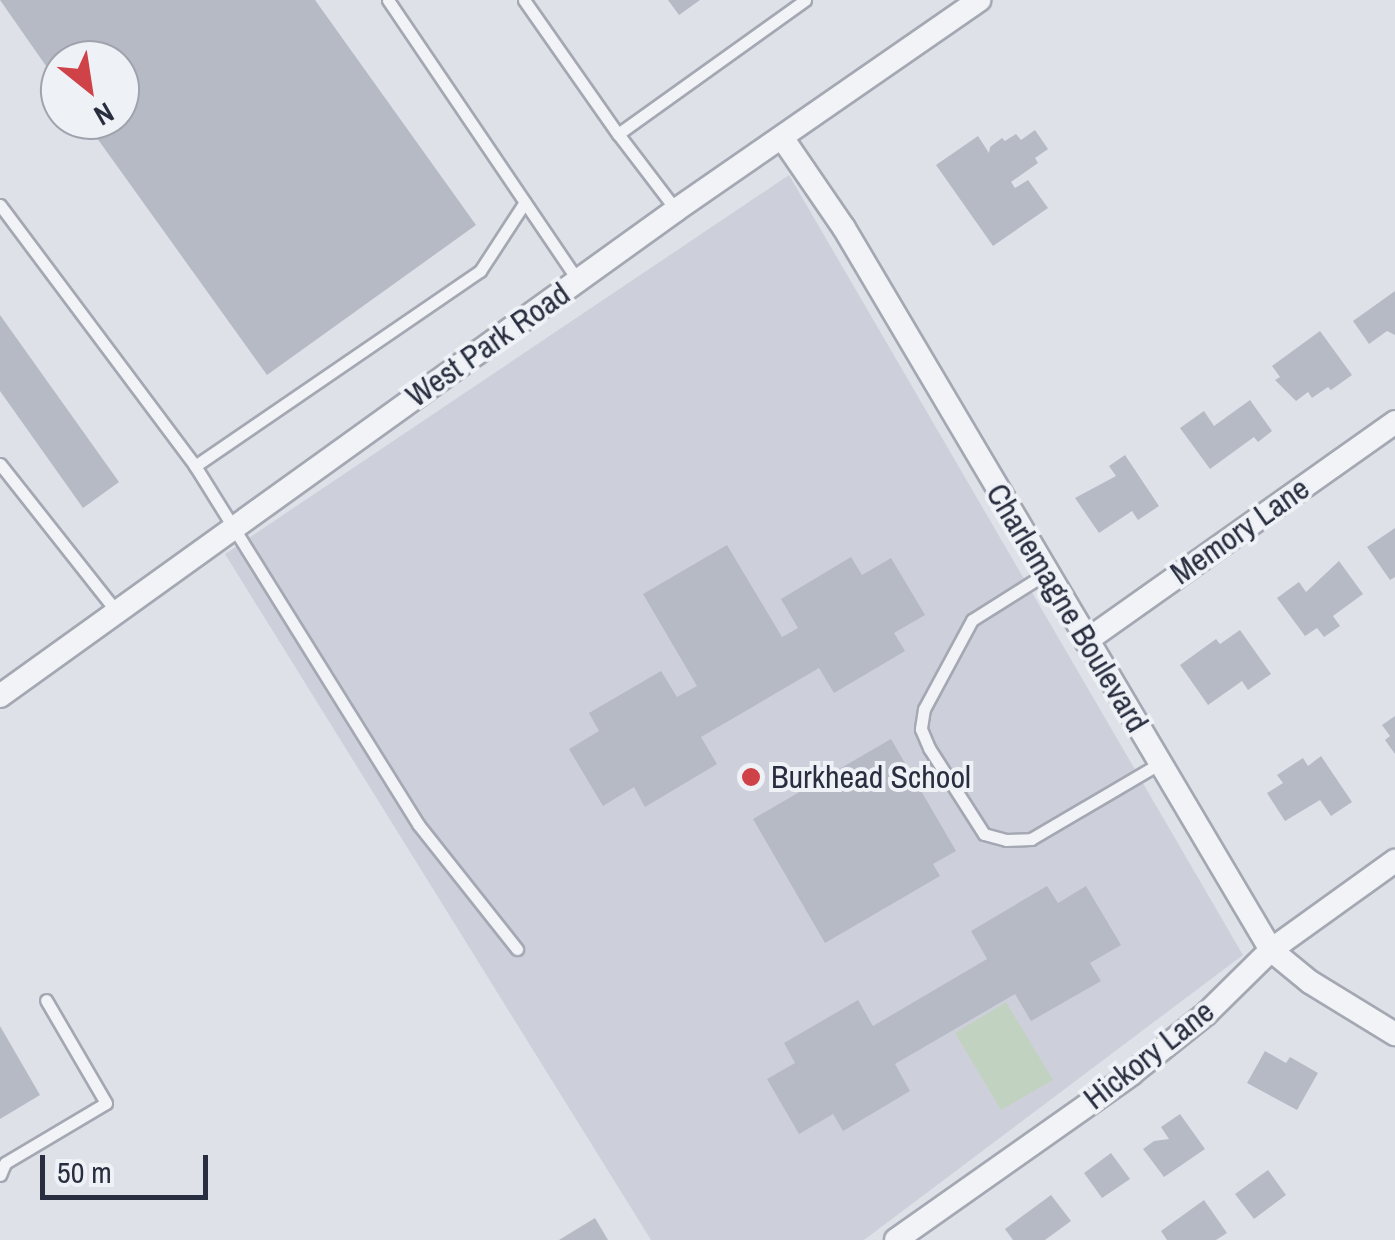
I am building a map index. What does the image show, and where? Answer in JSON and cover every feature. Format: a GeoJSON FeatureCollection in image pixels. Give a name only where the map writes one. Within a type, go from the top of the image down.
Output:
{"type":"FeatureCollection","features":[{"type":"Feature","properties":{"kind":"street","name":"West Park Road"},"geometry":{"type":"LineString","coordinates":[[0,696],[676,210],[979,0]]}},
{"type":"Feature","properties":{"kind":"street","name":"Charlemagne Boulevard"},"geometry":{"type":"LineString","coordinates":[[783,139],[844,228],[1271,950],[1310,982],[1395,1034]]}},
{"type":"Feature","properties":{"kind":"street","name":"Memory Lane"},"geometry":{"type":"LineString","coordinates":[[1086,641],[1395,422]]}},
{"type":"Feature","properties":{"kind":"street","name":"Hickory Lane"},"geometry":{"type":"LineString","coordinates":[[896,1240],[1131,1074],[1206,1014],[1271,950],[1395,861]]}},
{"type":"Feature","properties":{"kind":"lane"},"geometry":{"type":"LineString","coordinates":[[388,0],[578,281]]}},
{"type":"Feature","properties":{"kind":"lane"},"geometry":{"type":"LineString","coordinates":[[524,0],[676,210]]}},
{"type":"Feature","properties":{"kind":"lane"},"geometry":{"type":"LineString","coordinates":[[618,134],[805,0]]}},
{"type":"Feature","properties":{"kind":"lane"},"geometry":{"type":"LineString","coordinates":[[195,466],[480,272],[525,202]]}},
{"type":"Feature","properties":{"kind":"lane"},"geometry":{"type":"LineString","coordinates":[[0,206],[195,466],[418,824],[518,949]]}},
{"type":"Feature","properties":{"kind":"lane"},"geometry":{"type":"LineString","coordinates":[[0,464],[116,611]]}},
{"type":"Feature","properties":{"kind":"lane"},"geometry":{"type":"LineString","coordinates":[[1046,574],[972,620],[924,710],[922,729],[928,748],[984,834],[1006,840],[1031,838],[1160,764]]}},
{"type":"Feature","properties":{"kind":"lane"},"geometry":{"type":"LineString","coordinates":[[0,1176],[5,1163],[106,1103],[46,1000]]}},
{"type":"Feature","properties":{"kind":"shaded area","name":"Burkhead School"},"geometry":{"type":"Polygon","coordinates":[[[789,175],[1243,955],[864,1240],[651,1240],[225,554],[789,175]]]}},
{"type":"Feature","properties":{"kind":"green space"},"geometry":{"type":"Polygon","coordinates":[[[1006,1002],[1053,1080],[1001,1110],[955,1033],[1006,1002]]]}},
{"type":"Feature","properties":{"kind":"building"},"geometry":{"type":"Polygon","coordinates":[[[0,0],[315,0],[476,225],[267,375],[98,140],[140,140],[140,40],[40,40],[40,57],[0,0]]]}},
{"type":"Feature","properties":{"kind":"building"},"geometry":{"type":"Polygon","coordinates":[[[668,0],[700,0],[679,15],[668,0]]]}},
{"type":"Feature","properties":{"kind":"building"},"geometry":{"type":"Polygon","coordinates":[[[1035,130],[1048,149],[1035,158],[1038,163],[1011,182],[1015,188],[1028,180],[1048,208],[993,246],[936,165],[978,136],[989,153],[990,147],[1002,138],[1005,141],[1016,134],[1021,140],[1035,130]]]}},
{"type":"Feature","properties":{"kind":"building"},"geometry":{"type":"Polygon","coordinates":[[[1395,291],[1395,335],[1387,331],[1369,344],[1353,321],[1395,291]]]}},
{"type":"Feature","properties":{"kind":"building"},"geometry":{"type":"Polygon","coordinates":[[[0,315],[119,482],[83,508],[0,391],[0,315]]]}},
{"type":"Feature","properties":{"kind":"building"},"geometry":{"type":"Polygon","coordinates":[[[1320,331],[1352,375],[1331,390],[1328,387],[1312,398],[1308,392],[1296,401],[1275,380],[1280,377],[1272,366],[1320,331]]]}},
{"type":"Feature","properties":{"kind":"building"},"geometry":{"type":"Polygon","coordinates":[[[1250,400],[1272,431],[1258,442],[1254,437],[1210,469],[1180,428],[1204,411],[1214,426],[1250,400]]]}},
{"type":"Feature","properties":{"kind":"building"},"geometry":{"type":"Polygon","coordinates":[[[1125,455],[1159,506],[1138,520],[1132,511],[1099,533],[1075,498],[1116,476],[1109,466],[1125,455]]]}},
{"type":"Feature","properties":{"kind":"building"},"geometry":{"type":"Polygon","coordinates":[[[1395,528],[1395,577],[1390,580],[1367,547],[1395,528]]]}},
{"type":"Feature","properties":{"kind":"building"},"geometry":{"type":"Polygon","coordinates":[[[727,545],[782,637],[798,628],[781,599],[851,557],[862,575],[891,558],[925,615],[894,633],[905,651],[834,693],[819,668],[701,737],[717,764],[645,807],[634,787],[603,806],[569,749],[599,731],[589,713],[661,671],[677,697],[697,686],[643,594],[727,545]]]}},
{"type":"Feature","properties":{"kind":"building"},"geometry":{"type":"Polygon","coordinates":[[[1339,561],[1363,594],[1333,616],[1340,626],[1324,637],[1317,628],[1305,636],[1277,598],[1299,582],[1306,592],[1339,561]]]}},
{"type":"Feature","properties":{"kind":"building"},"geometry":{"type":"Polygon","coordinates":[[[1240,630],[1271,674],[1248,690],[1242,681],[1208,705],[1180,665],[1216,639],[1220,644],[1240,630]]]}},
{"type":"Feature","properties":{"kind":"building"},"geometry":{"type":"Polygon","coordinates":[[[1395,716],[1395,754],[1385,740],[1390,736],[1382,725],[1395,716]]]}},
{"type":"Feature","properties":{"kind":"building"},"geometry":{"type":"Polygon","coordinates":[[[891,739],[956,851],[933,864],[940,876],[825,943],[753,819],[891,739]]]}},
{"type":"Feature","properties":{"kind":"building"},"geometry":{"type":"Polygon","coordinates":[[[1321,756],[1352,802],[1331,816],[1320,800],[1285,821],[1267,793],[1283,783],[1277,775],[1303,758],[1308,766],[1321,756]]]}},
{"type":"Feature","properties":{"kind":"building"},"geometry":{"type":"Polygon","coordinates":[[[1047,886],[1058,903],[1086,886],[1121,945],[1090,963],[1101,981],[1031,1021],[1015,994],[895,1064],[910,1091],[843,1131],[833,1114],[799,1134],[767,1079],[795,1063],[784,1043],[858,1000],[873,1026],[987,959],[971,931],[1047,886]]]}},
{"type":"Feature","properties":{"kind":"building"},"geometry":{"type":"Polygon","coordinates":[[[0,1026],[40,1095],[0,1119],[0,1026]]]}},
{"type":"Feature","properties":{"kind":"building"},"geometry":{"type":"Polygon","coordinates":[[[1265,1051],[1286,1063],[1290,1057],[1318,1073],[1297,1110],[1247,1083],[1265,1051]]]}},
{"type":"Feature","properties":{"kind":"building"},"geometry":{"type":"Polygon","coordinates":[[[1180,1114],[1205,1149],[1164,1177],[1143,1149],[1154,1141],[1169,1139],[1161,1127],[1180,1114]]]}},
{"type":"Feature","properties":{"kind":"building"},"geometry":{"type":"Polygon","coordinates":[[[1111,1153],[1130,1179],[1102,1198],[1084,1173],[1111,1153]]]}},
{"type":"Feature","properties":{"kind":"building"},"geometry":{"type":"Polygon","coordinates":[[[1268,1170],[1286,1195],[1254,1219],[1235,1194],[1268,1170]]]}},
{"type":"Feature","properties":{"kind":"building"},"geometry":{"type":"Polygon","coordinates":[[[1051,1195],[1071,1221],[1045,1240],[1013,1240],[1005,1229],[1051,1195]]]}},
{"type":"Feature","properties":{"kind":"building"},"geometry":{"type":"Polygon","coordinates":[[[1204,1200],[1227,1233],[1216,1240],[1167,1240],[1161,1231],[1204,1200]]]}},
{"type":"Feature","properties":{"kind":"building"},"geometry":{"type":"Polygon","coordinates":[[[595,1218],[608,1240],[559,1240],[595,1218]]]}},
{"type":"Feature","properties":{"kind":"place","name":"Burkhead School"},"geometry":{"type":"Point","coordinates":[751,777]}}]}
